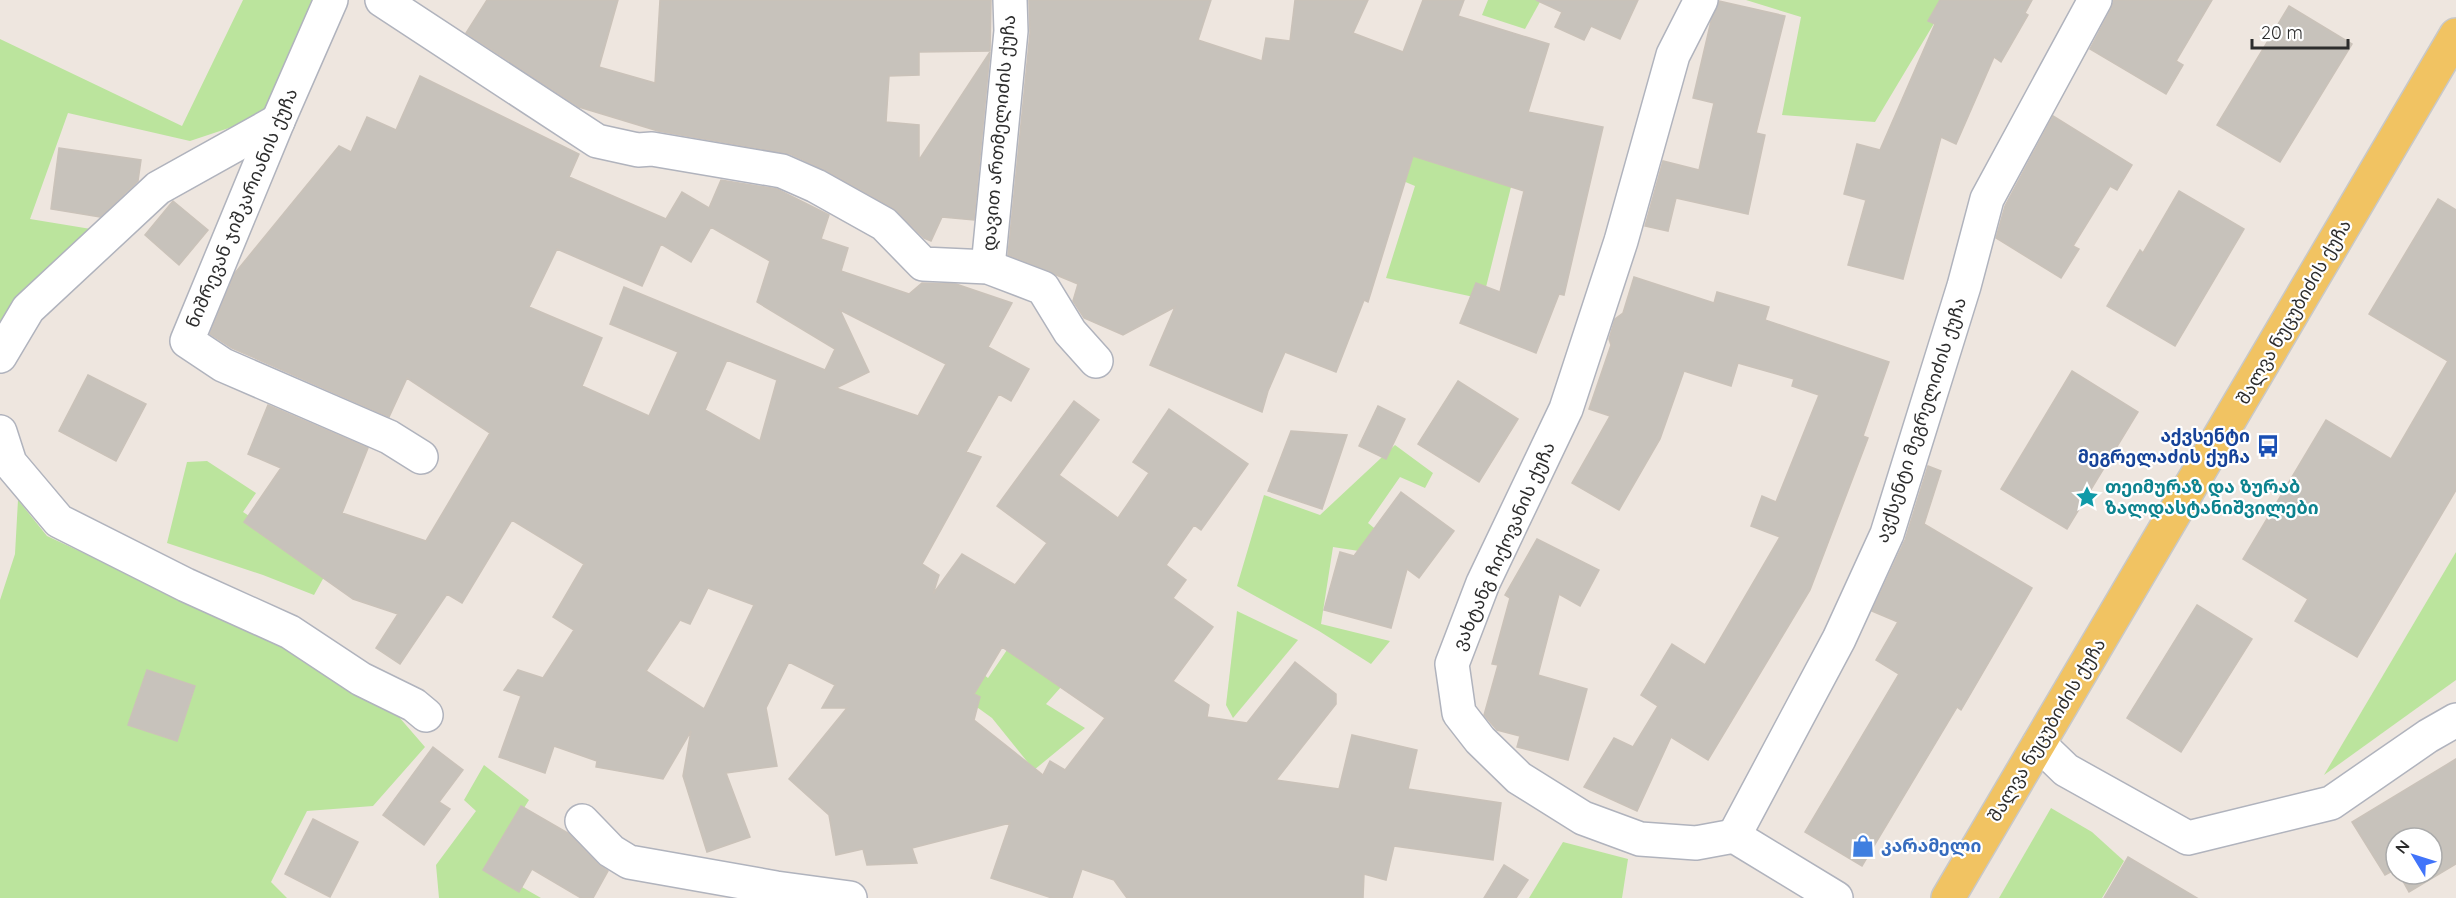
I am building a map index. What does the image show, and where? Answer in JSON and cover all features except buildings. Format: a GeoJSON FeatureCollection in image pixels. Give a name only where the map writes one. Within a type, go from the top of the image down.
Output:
{"type":"FeatureCollection","features":[{"type":"Feature","properties":{"kind":"main road","name":"შალვა ნუცუბიძის ქუჩა"},"geometry":{"type":"LineString","coordinates":[[1948,898],[2456,35]]}},
{"type":"Feature","properties":{"kind":"street","name":"ნიშრევან ჯიშკარიანის ქუჩა"},"geometry":{"type":"LineString","coordinates":[[331,0],[187,341],[223,365],[389,436],[421,457]]}},
{"type":"Feature","properties":{"kind":"street"},"geometry":{"type":"LineString","coordinates":[[382,0],[597,141],[638,150],[652,150],[782,171],[816,186],[884,224],[923,264],[988,267],[1043,288],[1070,332],[1096,362]]}},
{"type":"Feature","properties":{"kind":"street","name":"დავით ართმელიძის ქუჩა"},"geometry":{"type":"LineString","coordinates":[[988,267],[1011,31],[1010,0]]}},
{"type":"Feature","properties":{"kind":"street","name":"ვახტანგ ჩიქოვანის ქუჩა"},"geometry":{"type":"LineString","coordinates":[[1701,0],[1673,56],[1621,241],[1566,409],[1484,583],[1452,664],[1459,713],[1479,740],[1519,778],[1583,818],[1640,839],[1696,843],[1734,837]]}},
{"type":"Feature","properties":{"kind":"street","name":"ავქსენტი მეგრელიძის ქუჩა"},"geometry":{"type":"LineString","coordinates":[[1734,837],[1839,639],[1887,534],[1964,286],[1987,199],[2095,0]]}},
{"type":"Feature","properties":{"kind":"street"},"geometry":{"type":"LineString","coordinates":[[0,356],[28,309],[158,188],[278,121]]}},
{"type":"Feature","properties":{"kind":"street"},"geometry":{"type":"LineString","coordinates":[[0,432],[10,463],[59,521],[186,585],[290,632],[361,679],[414,705],[426,715]]}},
{"type":"Feature","properties":{"kind":"street"},"geometry":{"type":"LineString","coordinates":[[2039,744],[2066,770],[2188,838],[2331,803],[2428,736],[2456,720]]}},
{"type":"Feature","properties":{"kind":"street"},"geometry":{"type":"LineString","coordinates":[[582,821],[611,851],[630,862],[765,886],[850,898]]}},
{"type":"Feature","properties":{"kind":"street"},"geometry":{"type":"LineString","coordinates":[[1734,837],[1818,893]]}},
{"type":"Feature","properties":{"kind":"green space"},"geometry":{"type":"Polygon","coordinates":[[[243,0],[316,0],[266,111],[232,127],[190,141],[68,113],[30,219],[103,231],[0,324],[0,39],[182,126],[243,0]]]}},
{"type":"Feature","properties":{"kind":"green space"},"geometry":{"type":"Polygon","coordinates":[[[1488,0],[1541,0],[1525,29],[1482,15],[1488,0]]]}},
{"type":"Feature","properties":{"kind":"green space"},"geometry":{"type":"Polygon","coordinates":[[[1746,0],[1948,0],[1875,122],[1782,115],[1801,17],[1746,0]]]}},
{"type":"Feature","properties":{"kind":"green space"},"geometry":{"type":"Polygon","coordinates":[[[1396,95],[1528,119],[1483,299],[1386,278],[1415,186],[1377,170],[1396,95]]]}},
{"type":"Feature","properties":{"kind":"green space"},"geometry":{"type":"Polygon","coordinates":[[[1395,445],[1433,473],[1425,488],[1400,477],[1368,523],[1390,541],[1385,555],[1333,547],[1321,624],[1390,641],[1371,664],[1319,631],[1237,586],[1264,495],[1320,515],[1395,445]]]}},
{"type":"Feature","properties":{"kind":"green space"},"geometry":{"type":"Polygon","coordinates":[[[207,461],[256,493],[243,512],[329,568],[314,595],[263,575],[167,543],[187,462],[207,461]]]}},
{"type":"Feature","properties":{"kind":"green space"},"geometry":{"type":"Polygon","coordinates":[[[18,500],[47,536],[346,675],[399,717],[425,747],[373,806],[307,811],[271,882],[287,898],[0,898],[0,600],[15,554],[18,500]]]}},
{"type":"Feature","properties":{"kind":"green space"},"geometry":{"type":"Polygon","coordinates":[[[2456,552],[2456,680],[2324,775],[2456,552]]]}},
{"type":"Feature","properties":{"kind":"green space"},"geometry":{"type":"Polygon","coordinates":[[[1237,611],[1298,640],[1233,718],[1226,705],[1237,611]]]}},
{"type":"Feature","properties":{"kind":"green space"},"geometry":{"type":"Polygon","coordinates":[[[1009,647],[1061,687],[1046,704],[1085,728],[1034,770],[992,718],[938,679],[956,653],[988,678],[1009,647]]]}},
{"type":"Feature","properties":{"kind":"green space"},"geometry":{"type":"Polygon","coordinates":[[[484,765],[529,800],[487,867],[541,898],[439,898],[436,865],[476,811],[464,800],[484,765]]]}},
{"type":"Feature","properties":{"kind":"green space"},"geometry":{"type":"Polygon","coordinates":[[[2051,808],[2092,832],[2124,861],[2102,898],[1999,898],[2051,808]]]}},
{"type":"Feature","properties":{"kind":"green space"},"geometry":{"type":"Polygon","coordinates":[[[1563,842],[1628,859],[1622,898],[1529,898],[1563,842]]]}},
{"type":"Feature","properties":{"kind":"place","name":"აქვსენტი მეგრელაძის ქუჩა"},"geometry":{"type":"Point","coordinates":[2268,446]}},
{"type":"Feature","properties":{"kind":"place","name":"თეიმურაზ და ზურაბ ზალდასტანიშვილები"},"geometry":{"type":"Point","coordinates":[2087,497]}},
{"type":"Feature","properties":{"kind":"place","name":"კარამელი"},"geometry":{"type":"Point","coordinates":[1863,846]}}]}
